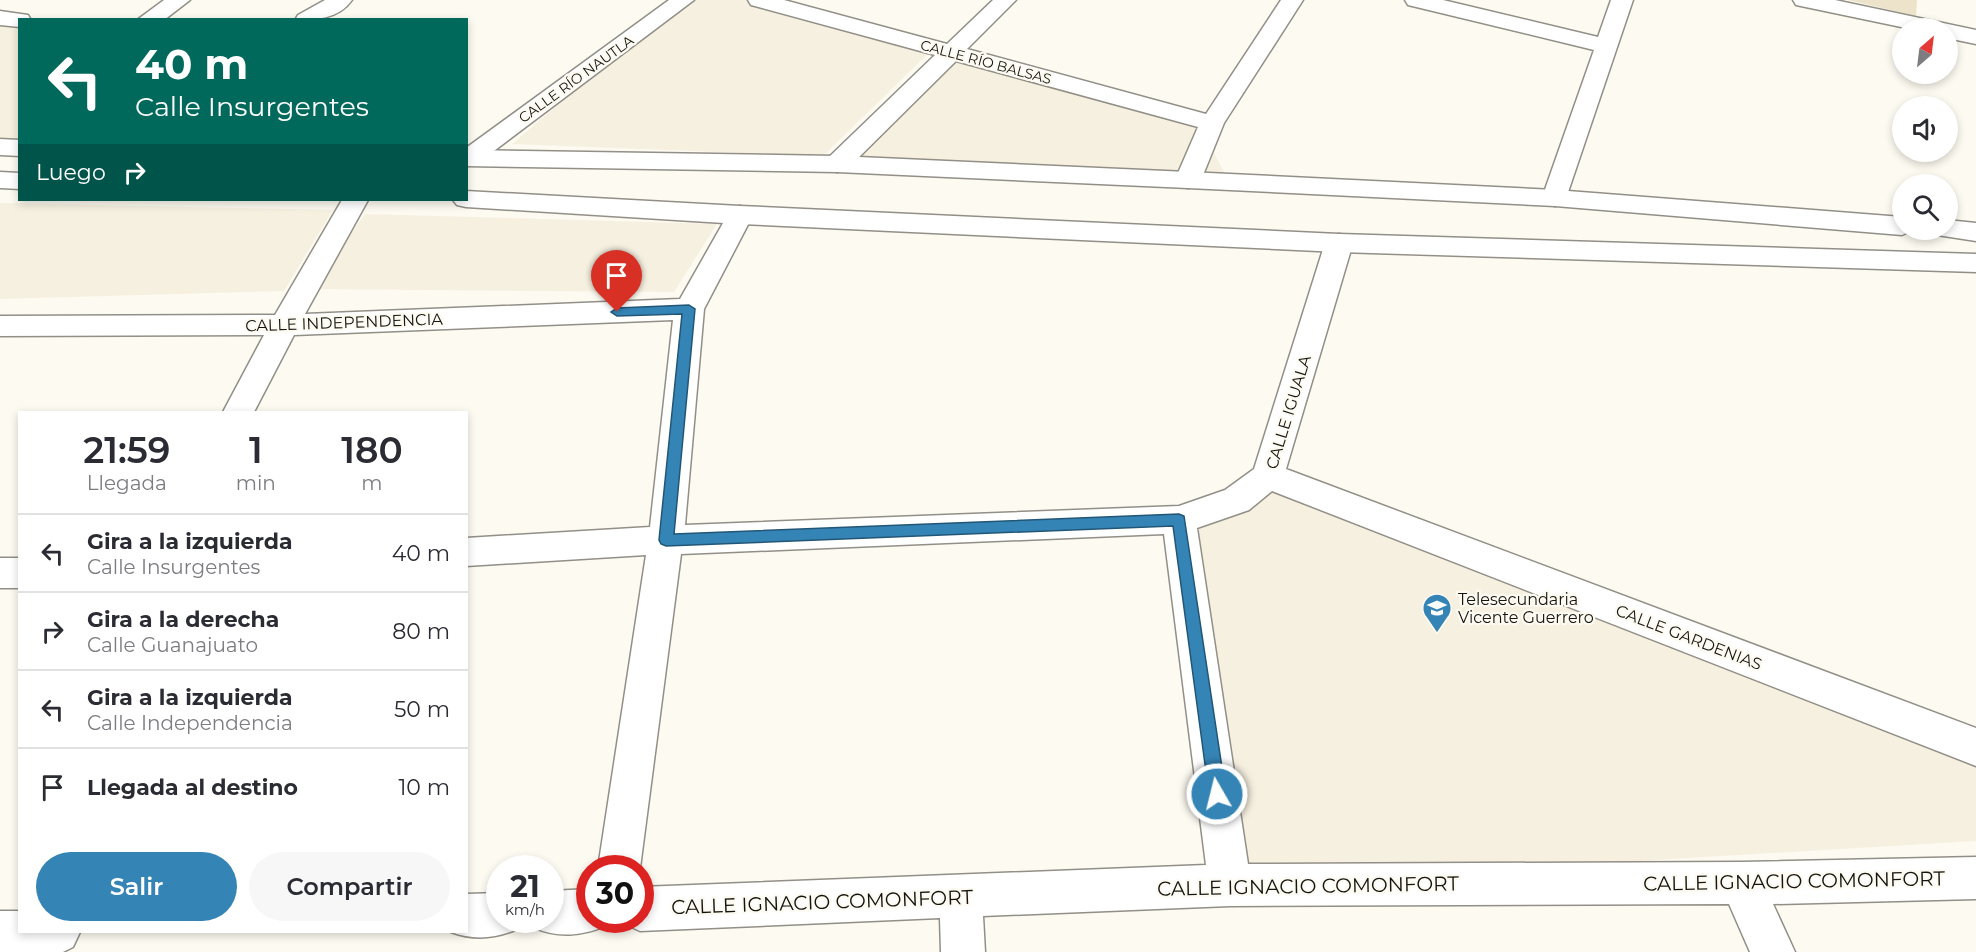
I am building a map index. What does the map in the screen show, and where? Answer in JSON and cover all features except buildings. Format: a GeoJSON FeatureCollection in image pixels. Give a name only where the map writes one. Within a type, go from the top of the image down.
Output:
{"type":"FeatureCollection","features":[{"type":"Feature","properties":{"kind":"street"},"geometry":{"type":"LineString","coordinates":[[310,18],[341,0]]}},
{"type":"Feature","properties":{"kind":"street","name":"CALLE RÍO NAUTLA"},"geometry":{"type":"LineString","coordinates":[[468,156],[683,0]]}},
{"type":"Feature","properties":{"kind":"street","name":"CALLE RÍO BALSAS"},"geometry":{"type":"LineString","coordinates":[[759,0],[1212,123]]}},
{"type":"Feature","properties":{"kind":"street"},"geometry":{"type":"LineString","coordinates":[[837,164],[1005,0]]}},
{"type":"Feature","properties":{"kind":"street"},"geometry":{"type":"LineString","coordinates":[[1188,180],[1212,123],[1292,0]]}},
{"type":"Feature","properties":{"kind":"street"},"geometry":{"type":"LineString","coordinates":[[1416,0],[1607,46]]}},
{"type":"Feature","properties":{"kind":"street"},"geometry":{"type":"LineString","coordinates":[[1556,198],[1622,0]]}},
{"type":"Feature","properties":{"kind":"street"},"geometry":{"type":"LineString","coordinates":[[1804,0],[1892,19]]}},
{"type":"Feature","properties":{"kind":"street"},"geometry":{"type":"LineString","coordinates":[[164,9],[186,18]]}},
{"type":"Feature","properties":{"kind":"street"},"geometry":{"type":"LineString","coordinates":[[0,18],[18,20]]}},
{"type":"Feature","properties":{"kind":"street"},"geometry":{"type":"LineString","coordinates":[[1958,33],[1976,37]]}},
{"type":"Feature","properties":{"kind":"street"},"geometry":{"type":"LineString","coordinates":[[0,147],[18,148]]}},
{"type":"Feature","properties":{"kind":"street"},"geometry":{"type":"LineString","coordinates":[[468,157],[837,164],[1188,180],[1556,198],[1892,225]]}},
{"type":"Feature","properties":{"kind":"street"},"geometry":{"type":"LineString","coordinates":[[468,200],[1338,243],[1976,263]]}},
{"type":"Feature","properties":{"kind":"street"},"geometry":{"type":"LineString","coordinates":[[240,411],[284,325],[354,201]]}},
{"type":"Feature","properties":{"kind":"street"},"geometry":{"type":"LineString","coordinates":[[621,855],[666,540],[689,309],[740,215]]}},
{"type":"Feature","properties":{"kind":"street"},"geometry":{"type":"LineString","coordinates":[[1958,230],[1976,232]]}},
{"type":"Feature","properties":{"kind":"street","name":"CALLE IGUALA"},"geometry":{"type":"LineString","coordinates":[[468,552],[666,540],[1179,520],[1237,500],[1268,476],[1338,243]]}},
{"type":"Feature","properties":{"kind":"street","name":"CALLE INDEPENDENCIA"},"geometry":{"type":"LineString","coordinates":[[0,326],[284,325],[689,309]]}},
{"type":"Feature","properties":{"kind":"street","name":"CALLE GARDENIAS"},"geometry":{"type":"LineString","coordinates":[[1268,476],[1976,747]]}},
{"type":"Feature","properties":{"kind":"street"},"geometry":{"type":"LineString","coordinates":[[1179,520],[1230,885]]}},
{"type":"Feature","properties":{"kind":"street"},"geometry":{"type":"LineString","coordinates":[[0,573],[18,573]]}},
{"type":"Feature","properties":{"kind":"street","name":"CALLE IGNACIO COMONFORT"},"geometry":{"type":"LineString","coordinates":[[654,908],[1230,885],[1741,883],[1976,878]]}},
{"type":"Feature","properties":{"kind":"street"},"geometry":{"type":"LineString","coordinates":[[1741,883],[1773,952]]}},
{"type":"Feature","properties":{"kind":"street"},"geometry":{"type":"LineString","coordinates":[[961,897],[963,952]]}},
{"type":"Feature","properties":{"kind":"street"},"geometry":{"type":"LineString","coordinates":[[468,916],[486,915]]}},
{"type":"Feature","properties":{"kind":"shaded area"},"geometry":{"type":"Polygon","coordinates":[[[680,0],[756,0],[934,48],[823,156],[512,144],[680,0]]]}},
{"type":"Feature","properties":{"kind":"shaded area"},"geometry":{"type":"Polygon","coordinates":[[[1848,0],[1917,0],[1916,16],[1848,0]]]}},
{"type":"Feature","properties":{"kind":"shaded area"},"geometry":{"type":"Polygon","coordinates":[[[0,20],[18,20],[18,138],[0,137],[0,20]]]}},
{"type":"Feature","properties":{"kind":"shaded area"},"geometry":{"type":"Polygon","coordinates":[[[956,55],[1198,122],[1226,176],[853,158],[956,55]]]}},
{"type":"Feature","properties":{"kind":"shaded area"},"geometry":{"type":"Polygon","coordinates":[[[0,203],[333,210],[284,291],[0,299],[0,203]]]}},
{"type":"Feature","properties":{"kind":"shaded area"},"geometry":{"type":"Polygon","coordinates":[[[365,214],[717,224],[674,292],[311,289],[365,214]]]}},
{"type":"Feature","properties":{"kind":"shaded area","name":"Telesecundaria Vicente Guerrero"},"geometry":{"type":"Polygon","coordinates":[[[1268,476],[1976,747],[1976,841],[1230,885],[1179,520],[1268,476]]]}},
{"type":"Feature","properties":{"kind":"place","name":"Telesecundaria Vicente Guerrero"},"geometry":{"type":"Point","coordinates":[1437,634]}},
{"type":"Feature","properties":{"kind":"route"},"geometry":{"type":"LineString","coordinates":[[617,312],[689,309],[666,540],[1179,520],[1217,794]]}}]}
